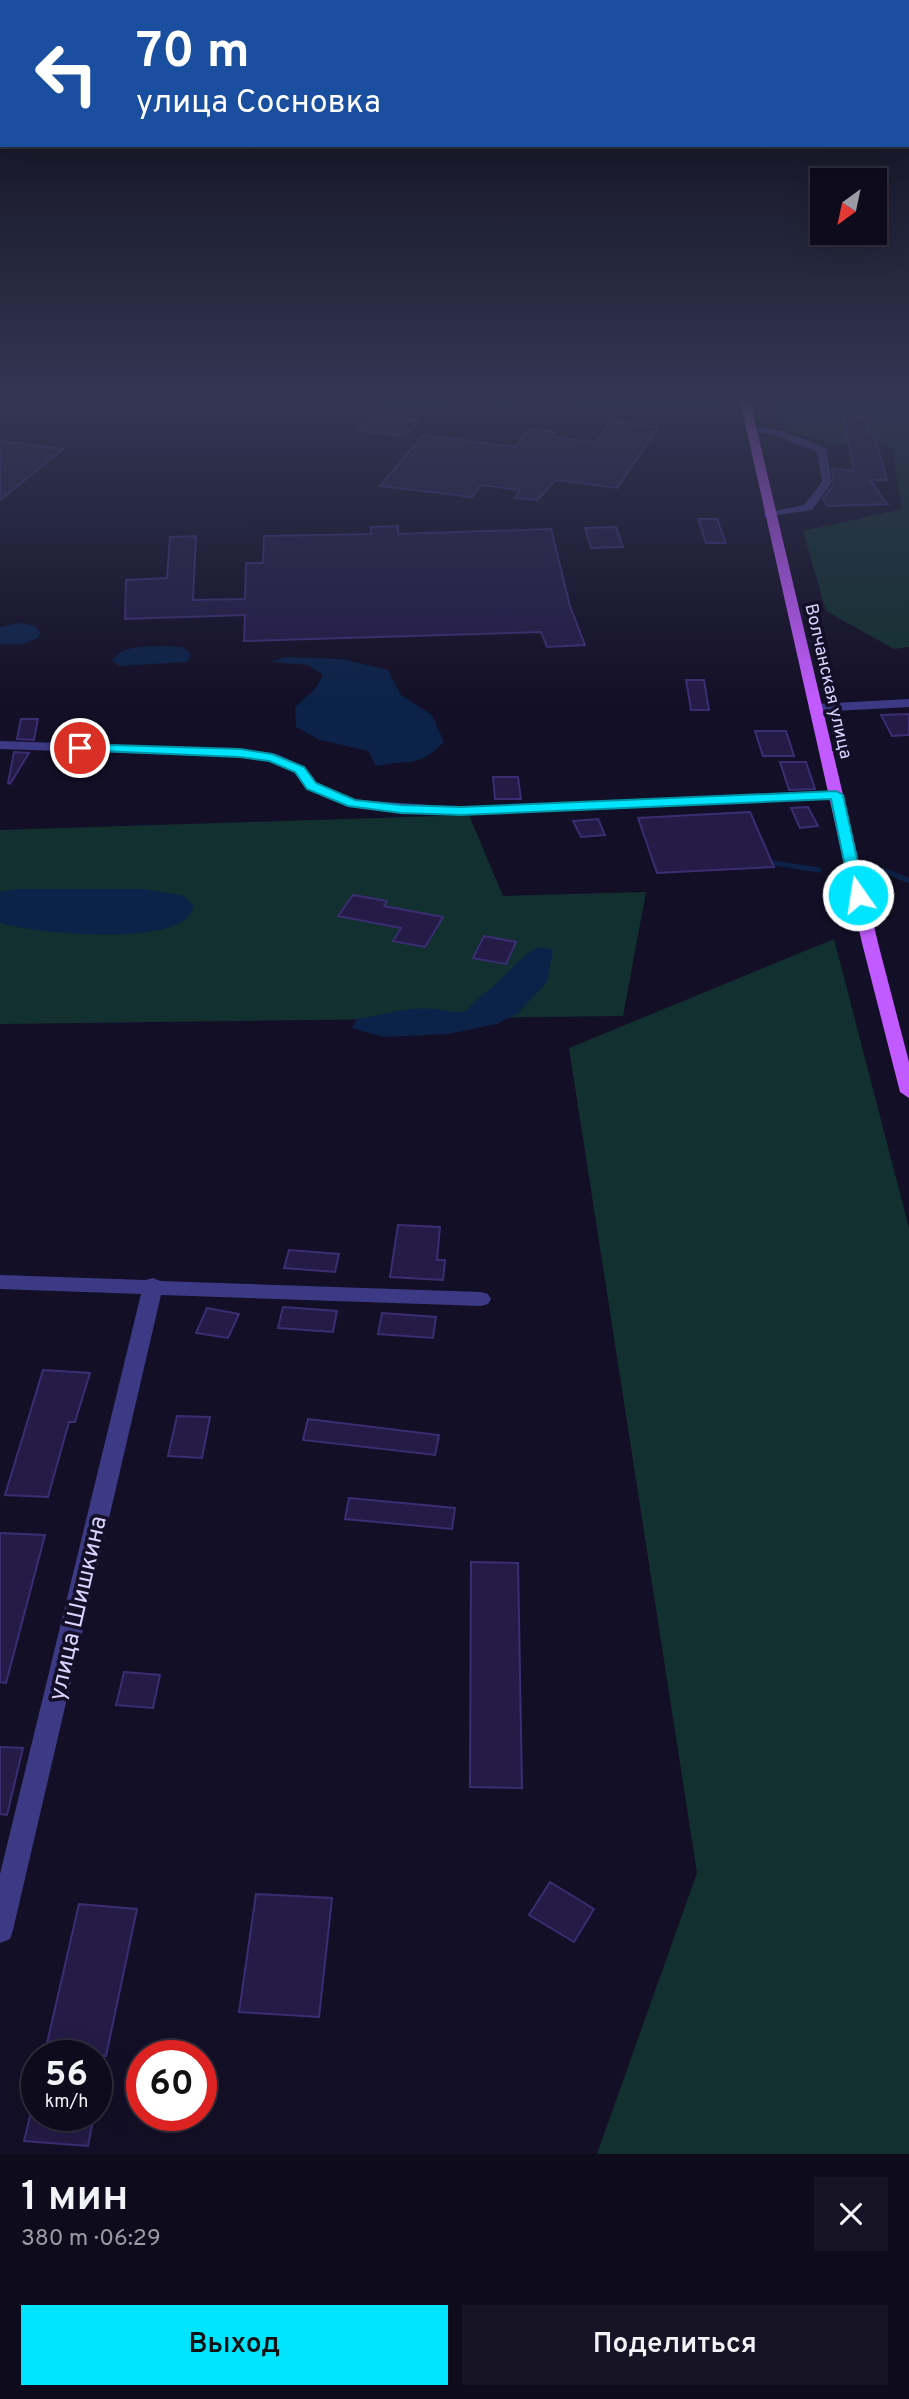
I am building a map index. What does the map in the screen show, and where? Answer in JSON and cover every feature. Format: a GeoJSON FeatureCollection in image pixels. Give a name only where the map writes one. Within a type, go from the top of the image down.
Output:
{"type":"FeatureCollection","features":[{"type":"Feature","properties":{"kind":"main road","name":"Волчанская улица"},"geometry":{"type":"LineString","coordinates":[[765,502],[864,920],[909,1092]]}},
{"type":"Feature","properties":{"kind":"street"},"geometry":{"type":"LineString","coordinates":[[768,515],[808,508],[813,502]]}},
{"type":"Feature","properties":{"kind":"street"},"geometry":{"type":"LineString","coordinates":[[815,708],[909,703]]}},
{"type":"Feature","properties":{"kind":"street"},"geometry":{"type":"LineString","coordinates":[[0,745],[240,753],[272,757],[300,770],[311,786],[353,804],[401,809],[461,811],[836,795]]}},
{"type":"Feature","properties":{"kind":"street"},"geometry":{"type":"LineString","coordinates":[[0,1282],[153,1285],[481,1299]]}},
{"type":"Feature","properties":{"kind":"street","name":"улица Шишкина"},"geometry":{"type":"LineString","coordinates":[[0,1930],[153,1285]]}},
{"type":"Feature","properties":{"kind":"green space"},"geometry":{"type":"Polygon","coordinates":[[[901,502],[909,502],[909,647],[894,649],[826,611],[803,531],[902,509],[901,502]]]}},
{"type":"Feature","properties":{"kind":"green space"},"geometry":{"type":"Polygon","coordinates":[[[469,815],[503,896],[646,892],[623,1016],[0,1024],[0,830],[469,815]]]}},
{"type":"Feature","properties":{"kind":"green space"},"geometry":{"type":"Polygon","coordinates":[[[834,939],[909,1228],[909,2154],[597,2154],[697,1873],[569,1048],[834,939]]]}},
{"type":"Feature","properties":{"kind":"water"},"geometry":{"type":"Polygon","coordinates":[[[19,623],[35,626],[40,633],[38,638],[23,644],[0,644],[0,627],[19,623]]]}},
{"type":"Feature","properties":{"kind":"water"},"geometry":{"type":"Polygon","coordinates":[[[182,647],[191,654],[187,662],[120,666],[112,661],[128,649],[182,647]]]}},
{"type":"Feature","properties":{"kind":"water"},"geometry":{"type":"Polygon","coordinates":[[[285,657],[341,659],[388,670],[401,695],[432,715],[444,742],[419,760],[376,766],[368,751],[320,740],[296,727],[295,707],[315,689],[323,675],[308,665],[272,662],[285,657]]]}},
{"type":"Feature","properties":{"kind":"water"},"geometry":{"type":"Polygon","coordinates":[[[17,889],[143,889],[184,896],[194,906],[186,919],[171,927],[149,932],[95,934],[40,931],[0,923],[0,892],[17,889]]]}},
{"type":"Feature","properties":{"kind":"water"},"geometry":{"type":"Polygon","coordinates":[[[539,947],[553,950],[547,982],[517,1014],[497,1024],[448,1034],[384,1037],[352,1028],[357,1019],[405,1010],[425,1008],[466,1011],[523,958],[539,947]]]}},
{"type":"Feature","properties":{"kind":"building"},"geometry":{"type":"Polygon","coordinates":[[[825,502],[885,502],[887,504],[828,506],[825,502]]]}},
{"type":"Feature","properties":{"kind":"building"},"geometry":{"type":"Polygon","coordinates":[[[698,519],[717,519],[726,543],[706,543],[698,519]]]}},
{"type":"Feature","properties":{"kind":"building"},"geometry":{"type":"Polygon","coordinates":[[[398,526],[398,534],[551,529],[570,606],[585,645],[547,647],[541,632],[244,641],[245,615],[125,619],[126,580],[167,578],[170,537],[196,536],[193,600],[245,599],[246,563],[263,563],[264,536],[371,534],[371,527],[398,526]]]}},
{"type":"Feature","properties":{"kind":"building"},"geometry":{"type":"Polygon","coordinates":[[[616,527],[623,547],[591,548],[585,528],[616,527]]]}},
{"type":"Feature","properties":{"kind":"building"},"geometry":{"type":"Polygon","coordinates":[[[686,680],[704,680],[709,710],[691,710],[686,680]]]}},
{"type":"Feature","properties":{"kind":"building"},"geometry":{"type":"Polygon","coordinates":[[[909,714],[909,735],[892,736],[881,715],[909,714]]]}},
{"type":"Feature","properties":{"kind":"building"},"geometry":{"type":"Polygon","coordinates":[[[21,719],[38,719],[34,740],[17,739],[21,719]]]}},
{"type":"Feature","properties":{"kind":"building"},"geometry":{"type":"Polygon","coordinates":[[[755,731],[786,731],[794,756],[763,756],[755,731]]]}},
{"type":"Feature","properties":{"kind":"building"},"geometry":{"type":"Polygon","coordinates":[[[14,752],[29,753],[10,784],[8,783],[14,752]]]}},
{"type":"Feature","properties":{"kind":"building"},"geometry":{"type":"Polygon","coordinates":[[[780,762],[806,762],[815,789],[789,790],[780,762]]]}},
{"type":"Feature","properties":{"kind":"building"},"geometry":{"type":"Polygon","coordinates":[[[493,777],[518,777],[521,799],[495,799],[493,777]]]}},
{"type":"Feature","properties":{"kind":"building"},"geometry":{"type":"Polygon","coordinates":[[[808,807],[818,826],[800,828],[791,808],[808,807]]]}},
{"type":"Feature","properties":{"kind":"building"},"geometry":{"type":"Polygon","coordinates":[[[750,812],[774,867],[657,873],[638,818],[750,812]]]}},
{"type":"Feature","properties":{"kind":"building"},"geometry":{"type":"Polygon","coordinates":[[[598,819],[605,835],[581,837],[573,821],[598,819]]]}},
{"type":"Feature","properties":{"kind":"building"},"geometry":{"type":"Polygon","coordinates":[[[353,895],[387,901],[384,906],[443,917],[425,947],[393,941],[401,928],[338,916],[353,895]]]}},
{"type":"Feature","properties":{"kind":"building"},"geometry":{"type":"Polygon","coordinates":[[[484,936],[516,942],[506,964],[473,958],[484,936]]]}},
{"type":"Feature","properties":{"kind":"building"},"geometry":{"type":"Polygon","coordinates":[[[398,1225],[440,1227],[437,1260],[445,1260],[443,1280],[390,1277],[398,1225]]]}},
{"type":"Feature","properties":{"kind":"building"},"geometry":{"type":"Polygon","coordinates":[[[289,1250],[339,1254],[335,1272],[284,1268],[289,1250]]]}},
{"type":"Feature","properties":{"kind":"building"},"geometry":{"type":"Polygon","coordinates":[[[283,1307],[337,1311],[333,1332],[278,1328],[283,1307]]]}},
{"type":"Feature","properties":{"kind":"building"},"geometry":{"type":"Polygon","coordinates":[[[207,1308],[239,1314],[228,1338],[196,1333],[207,1308]]]}},
{"type":"Feature","properties":{"kind":"building"},"geometry":{"type":"Polygon","coordinates":[[[382,1313],[436,1317],[433,1338],[378,1334],[382,1313]]]}},
{"type":"Feature","properties":{"kind":"building"},"geometry":{"type":"Polygon","coordinates":[[[43,1370],[90,1373],[75,1422],[69,1422],[48,1497],[5,1495],[43,1370]]]}},
{"type":"Feature","properties":{"kind":"building"},"geometry":{"type":"Polygon","coordinates":[[[177,1416],[210,1417],[202,1458],[168,1456],[177,1416]]]}},
{"type":"Feature","properties":{"kind":"building"},"geometry":{"type":"Polygon","coordinates":[[[308,1419],[439,1435],[435,1455],[303,1440],[308,1419]]]}},
{"type":"Feature","properties":{"kind":"building"},"geometry":{"type":"Polygon","coordinates":[[[349,1498],[455,1508],[452,1529],[345,1519],[349,1498]]]}},
{"type":"Feature","properties":{"kind":"building"},"geometry":{"type":"Polygon","coordinates":[[[0,1533],[45,1535],[6,1683],[0,1682],[0,1533]]]}},
{"type":"Feature","properties":{"kind":"building"},"geometry":{"type":"Polygon","coordinates":[[[471,1562],[518,1563],[522,1788],[470,1787],[471,1562]]]}},
{"type":"Feature","properties":{"kind":"building"},"geometry":{"type":"Polygon","coordinates":[[[124,1672],[160,1675],[153,1708],[116,1705],[124,1672]]]}},
{"type":"Feature","properties":{"kind":"building"},"geometry":{"type":"Polygon","coordinates":[[[0,1747],[23,1748],[7,1815],[0,1814],[0,1747]]]}},
{"type":"Feature","properties":{"kind":"building"},"geometry":{"type":"Polygon","coordinates":[[[550,1882],[594,1909],[574,1942],[529,1915],[550,1882]]]}},
{"type":"Feature","properties":{"kind":"building"},"geometry":{"type":"Polygon","coordinates":[[[256,1894],[332,1898],[319,2017],[239,2012],[256,1894]]]}},
{"type":"Feature","properties":{"kind":"building"},"geometry":{"type":"Polygon","coordinates":[[[79,1904],[137,1909],[109,2040],[48,2040],[79,1904]]]}},
{"type":"Feature","properties":{"kind":"building"},"geometry":{"type":"Polygon","coordinates":[[[26,2131],[91,2131],[88,2146],[24,2141],[26,2131]]]}},
{"type":"Feature","properties":{"kind":"waterway"},"geometry":{"type":"LineString","coordinates":[[767,862],[819,870]]}},
{"type":"Feature","properties":{"kind":"waterway"},"geometry":{"type":"LineString","coordinates":[[884,870],[909,881]]}},
{"type":"Feature","properties":{"kind":"route"},"geometry":{"type":"LineString","coordinates":[[80,748],[240,753],[272,757],[300,770],[311,786],[353,804],[401,809],[461,811],[836,795],[858,895]]}}]}
